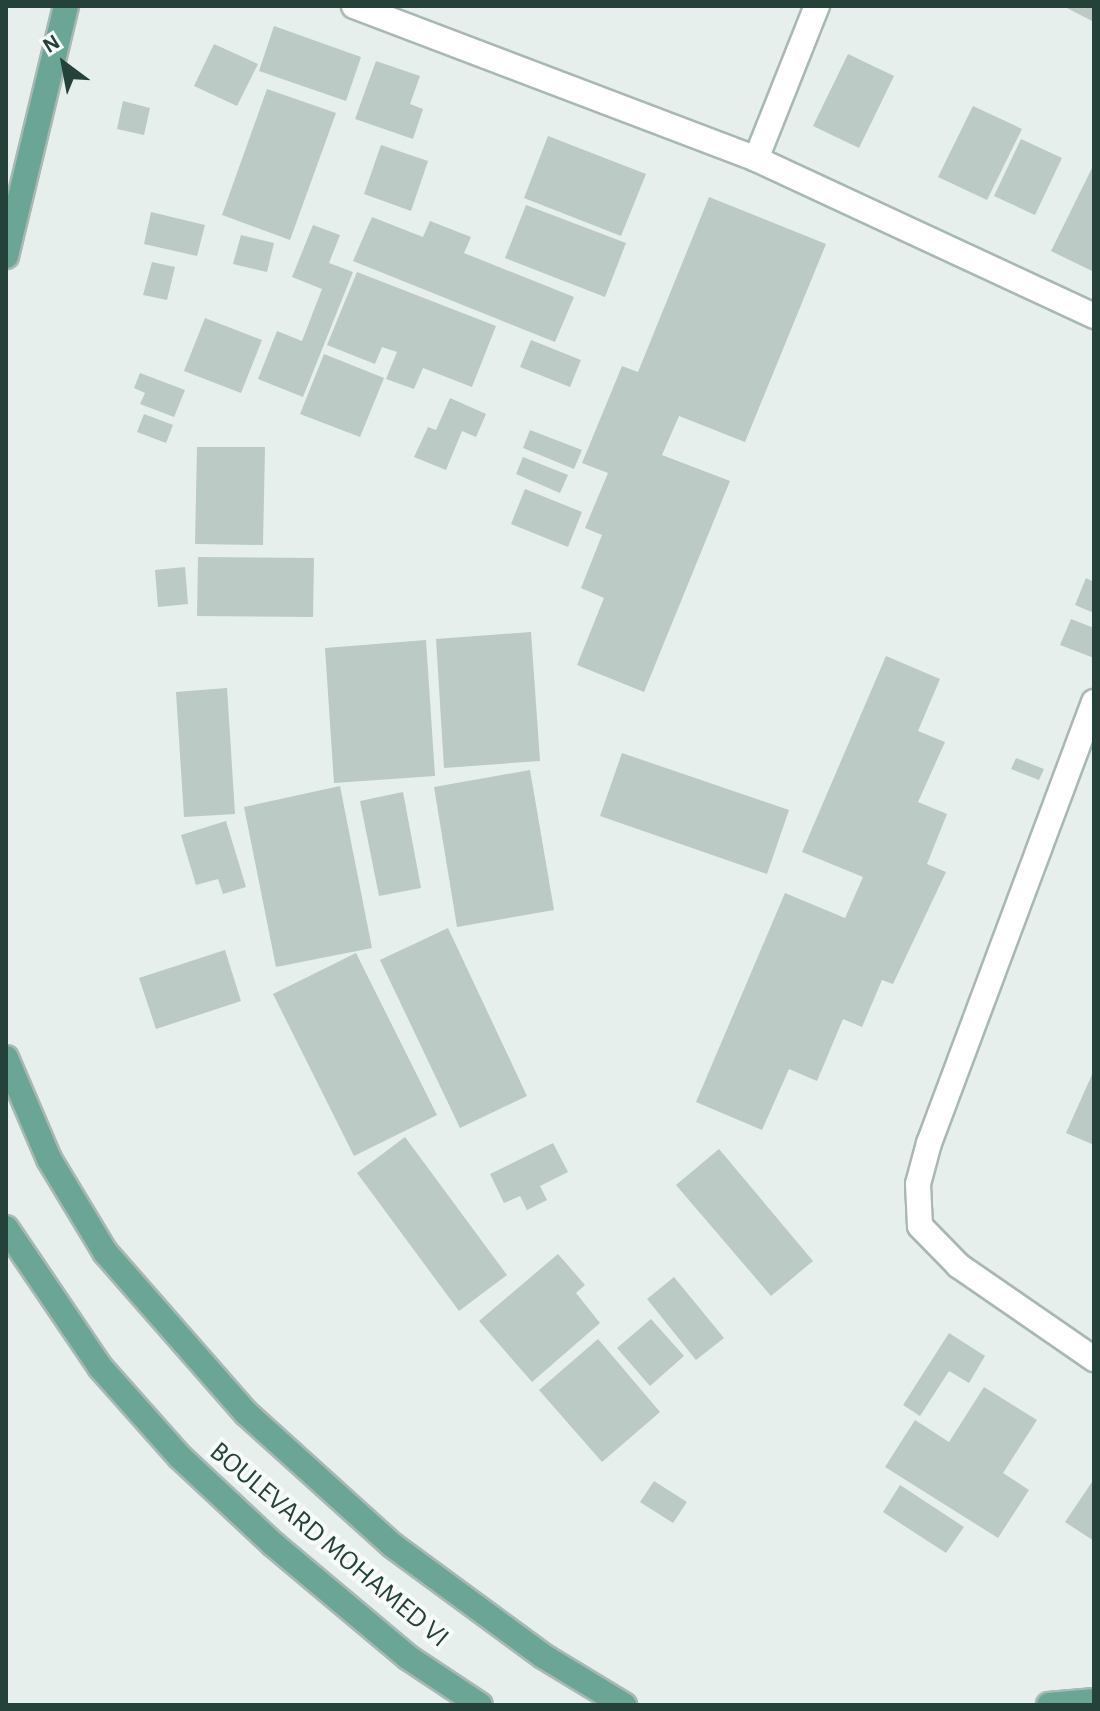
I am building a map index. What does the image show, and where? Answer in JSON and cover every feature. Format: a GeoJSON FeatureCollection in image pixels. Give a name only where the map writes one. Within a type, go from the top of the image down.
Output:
{"type":"FeatureCollection","features":[{"type":"Feature","properties":{"kind":"main road"},"geometry":{"type":"LineString","coordinates":[[6,256],[66,6]]}},
{"type":"Feature","properties":{"kind":"main road","name":"BOULEVARD MOHAMED VI"},"geometry":{"type":"LineString","coordinates":[[6,1058],[49,1159],[105,1252],[246,1413],[392,1545],[543,1656],[624,1705]]}},
{"type":"Feature","properties":{"kind":"main road","name":"BOULEVARD MOHAMED VI"},"geometry":{"type":"LineString","coordinates":[[6,1228],[100,1367],[180,1457],[273,1544],[409,1658],[480,1705]]}},
{"type":"Feature","properties":{"kind":"main road"},"geometry":{"type":"LineString","coordinates":[[1049,1705],[1094,1701]]}},
{"type":"Feature","properties":{"kind":"street"},"geometry":{"type":"LineString","coordinates":[[354,6],[756,159],[1094,316]]}},
{"type":"Feature","properties":{"kind":"street"},"geometry":{"type":"LineString","coordinates":[[756,159],[817,6]]}},
{"type":"Feature","properties":{"kind":"street"},"geometry":{"type":"LineString","coordinates":[[1094,702],[929,1143],[918,1184],[920,1226],[959,1266],[1094,1359]]}},
{"type":"Feature","properties":{"kind":"building"},"geometry":{"type":"Polygon","coordinates":[[[1063,6],[1094,6],[1094,22],[1063,6]]]}},
{"type":"Feature","properties":{"kind":"building"},"geometry":{"type":"Polygon","coordinates":[[[274,26],[361,57],[346,101],[259,71],[274,26]]]}},
{"type":"Feature","properties":{"kind":"building"},"geometry":{"type":"Polygon","coordinates":[[[214,44],[258,64],[237,106],[194,86],[214,44]]]}},
{"type":"Feature","properties":{"kind":"building"},"geometry":{"type":"Polygon","coordinates":[[[848,54],[894,76],[859,148],[813,126],[848,54]]]}},
{"type":"Feature","properties":{"kind":"building"},"geometry":{"type":"Polygon","coordinates":[[[376,61],[420,76],[410,104],[423,109],[413,139],[355,119],[376,61]]]}},
{"type":"Feature","properties":{"kind":"building"},"geometry":{"type":"Polygon","coordinates":[[[267,89],[336,113],[290,240],[222,215],[267,89]]]}},
{"type":"Feature","properties":{"kind":"building"},"geometry":{"type":"Polygon","coordinates":[[[123,101],[150,108],[144,135],[117,129],[123,101]]]}},
{"type":"Feature","properties":{"kind":"building"},"geometry":{"type":"Polygon","coordinates":[[[973,106],[1022,129],[987,200],[938,177],[973,106]]]}},
{"type":"Feature","properties":{"kind":"building"},"geometry":{"type":"Polygon","coordinates":[[[548,136],[646,174],[621,236],[524,198],[548,136]]]}},
{"type":"Feature","properties":{"kind":"building"},"geometry":{"type":"Polygon","coordinates":[[[1021,139],[1062,158],[1035,215],[994,196],[1021,139]]]}},
{"type":"Feature","properties":{"kind":"building"},"geometry":{"type":"Polygon","coordinates":[[[381,145],[428,161],[411,211],[364,194],[381,145]]]}},
{"type":"Feature","properties":{"kind":"building"},"geometry":{"type":"Polygon","coordinates":[[[1094,164],[1094,272],[1051,251],[1094,164]]]}},
{"type":"Feature","properties":{"kind":"building"},"geometry":{"type":"Polygon","coordinates":[[[709,197],[826,244],[745,442],[679,416],[662,455],[730,481],[644,692],[577,665],[604,598],[581,588],[602,535],[585,528],[608,473],[582,463],[622,366],[638,372],[709,197]]]}},
{"type":"Feature","properties":{"kind":"building"},"geometry":{"type":"Polygon","coordinates":[[[526,205],[626,243],[605,297],[505,258],[526,205]]]}},
{"type":"Feature","properties":{"kind":"building"},"geometry":{"type":"Polygon","coordinates":[[[151,212],[205,225],[197,256],[144,244],[151,212]]]}},
{"type":"Feature","properties":{"kind":"building"},"geometry":{"type":"Polygon","coordinates":[[[372,217],[423,237],[430,221],[471,237],[464,253],[574,297],[555,342],[353,261],[372,217]]]}},
{"type":"Feature","properties":{"kind":"building"},"geometry":{"type":"Polygon","coordinates":[[[313,225],[340,235],[329,263],[353,272],[303,397],[258,379],[277,331],[302,341],[322,289],[292,277],[313,225]]]}},
{"type":"Feature","properties":{"kind":"building"},"geometry":{"type":"Polygon","coordinates":[[[241,235],[274,243],[267,272],[233,264],[241,235]]]}},
{"type":"Feature","properties":{"kind":"building"},"geometry":{"type":"Polygon","coordinates":[[[152,262],[175,267],[167,300],[143,295],[152,262]]]}},
{"type":"Feature","properties":{"kind":"building"},"geometry":{"type":"Polygon","coordinates":[[[357,272],[496,326],[472,387],[423,368],[414,389],[386,379],[397,352],[382,347],[375,364],[327,345],[357,272]]]}},
{"type":"Feature","properties":{"kind":"building"},"geometry":{"type":"Polygon","coordinates":[[[205,318],[262,340],[241,393],[184,371],[205,318]]]}},
{"type":"Feature","properties":{"kind":"building"},"geometry":{"type":"Polygon","coordinates":[[[531,340],[581,360],[570,387],[520,367],[531,340]]]}},
{"type":"Feature","properties":{"kind":"building"},"geometry":{"type":"Polygon","coordinates":[[[324,354],[384,378],[360,437],[300,414],[324,354]]]}},
{"type":"Feature","properties":{"kind":"building"},"geometry":{"type":"Polygon","coordinates":[[[140,373],[185,390],[174,417],[140,404],[145,393],[134,388],[140,373]]]}},
{"type":"Feature","properties":{"kind":"building"},"geometry":{"type":"Polygon","coordinates":[[[450,398],[486,414],[476,437],[462,431],[446,470],[414,457],[428,427],[436,430],[450,398]]]}},
{"type":"Feature","properties":{"kind":"building"},"geometry":{"type":"Polygon","coordinates":[[[144,414],[173,425],[166,443],[137,432],[144,414]]]}},
{"type":"Feature","properties":{"kind":"building"},"geometry":{"type":"Polygon","coordinates":[[[530,430],[582,450],[574,469],[523,448],[530,430]]]}},
{"type":"Feature","properties":{"kind":"building"},"geometry":{"type":"Polygon","coordinates":[[[197,447],[265,447],[263,545],[195,544],[197,447]]]}},
{"type":"Feature","properties":{"kind":"building"},"geometry":{"type":"Polygon","coordinates":[[[523,457],[568,475],[560,493],[516,474],[523,457]]]}},
{"type":"Feature","properties":{"kind":"building"},"geometry":{"type":"Polygon","coordinates":[[[525,489],[582,512],[568,547],[511,524],[525,489]]]}},
{"type":"Feature","properties":{"kind":"building"},"geometry":{"type":"Polygon","coordinates":[[[198,557],[314,558],[313,617],[197,616],[198,557]]]}},
{"type":"Feature","properties":{"kind":"building"},"geometry":{"type":"Polygon","coordinates":[[[185,567],[188,604],[158,607],[155,570],[185,567]]]}},
{"type":"Feature","properties":{"kind":"building"},"geometry":{"type":"Polygon","coordinates":[[[1086,578],[1094,582],[1094,613],[1075,605],[1086,578]]]}},
{"type":"Feature","properties":{"kind":"building"},"geometry":{"type":"Polygon","coordinates":[[[1071,619],[1094,628],[1094,658],[1060,645],[1071,619]]]}},
{"type":"Feature","properties":{"kind":"building"},"geometry":{"type":"Polygon","coordinates":[[[531,632],[540,761],[444,768],[436,639],[531,632]]]}},
{"type":"Feature","properties":{"kind":"building"},"geometry":{"type":"Polygon","coordinates":[[[426,640],[435,776],[334,783],[325,648],[426,640]]]}},
{"type":"Feature","properties":{"kind":"building"},"geometry":{"type":"Polygon","coordinates":[[[886,656],[940,679],[918,731],[945,742],[918,802],[947,814],[927,864],[946,872],[893,984],[882,980],[862,1027],[843,1019],[817,1081],[789,1069],[762,1130],[696,1102],[785,893],[845,918],[863,877],[802,852],[886,656]]]}},
{"type":"Feature","properties":{"kind":"building"},"geometry":{"type":"Polygon","coordinates":[[[227,688],[235,814],[184,817],[176,692],[227,688]]]}},
{"type":"Feature","properties":{"kind":"building"},"geometry":{"type":"Polygon","coordinates":[[[622,753],[789,810],[767,874],[600,816],[622,753]]]}},
{"type":"Feature","properties":{"kind":"building"},"geometry":{"type":"Polygon","coordinates":[[[1016,758],[1044,769],[1039,780],[1011,769],[1016,758]]]}},
{"type":"Feature","properties":{"kind":"building"},"geometry":{"type":"Polygon","coordinates":[[[530,770],[554,910],[457,927],[434,787],[530,770]]]}},
{"type":"Feature","properties":{"kind":"building"},"geometry":{"type":"Polygon","coordinates":[[[340,786],[372,948],[276,967],[244,807],[340,786]]]}},
{"type":"Feature","properties":{"kind":"building"},"geometry":{"type":"Polygon","coordinates":[[[403,792],[421,888],[379,896],[360,801],[403,792]]]}},
{"type":"Feature","properties":{"kind":"building"},"geometry":{"type":"Polygon","coordinates":[[[226,821],[246,887],[223,894],[218,879],[196,885],[181,835],[226,821]]]}},
{"type":"Feature","properties":{"kind":"building"},"geometry":{"type":"Polygon","coordinates":[[[448,928],[527,1096],[460,1128],[380,960],[448,928]]]}},
{"type":"Feature","properties":{"kind":"building"},"geometry":{"type":"Polygon","coordinates":[[[225,950],[241,1001],[156,1029],[139,978],[225,950]]]}},
{"type":"Feature","properties":{"kind":"building"},"geometry":{"type":"Polygon","coordinates":[[[356,953],[437,1115],[354,1156],[273,994],[356,953]]]}},
{"type":"Feature","properties":{"kind":"building"},"geometry":{"type":"Polygon","coordinates":[[[1094,1070],[1094,1145],[1066,1133],[1094,1070]]]}},
{"type":"Feature","properties":{"kind":"building"},"geometry":{"type":"Polygon","coordinates":[[[405,1137],[507,1275],[459,1311],[357,1173],[405,1137]]]}},
{"type":"Feature","properties":{"kind":"building"},"geometry":{"type":"Polygon","coordinates":[[[553,1143],[568,1172],[540,1186],[547,1200],[527,1210],[520,1196],[504,1203],[490,1174],[553,1143]]]}},
{"type":"Feature","properties":{"kind":"building"},"geometry":{"type":"Polygon","coordinates":[[[719,1149],[813,1261],[771,1296],[676,1185],[719,1149]]]}},
{"type":"Feature","properties":{"kind":"building"},"geometry":{"type":"Polygon","coordinates":[[[558,1254],[585,1285],[576,1293],[600,1323],[532,1382],[479,1321],[558,1254]]]}},
{"type":"Feature","properties":{"kind":"building"},"geometry":{"type":"Polygon","coordinates":[[[674,1277],[724,1338],[696,1360],[647,1299],[674,1277]]]}},
{"type":"Feature","properties":{"kind":"building"},"geometry":{"type":"Polygon","coordinates":[[[651,1319],[684,1356],[650,1386],[617,1348],[651,1319]]]}},
{"type":"Feature","properties":{"kind":"building"},"geometry":{"type":"Polygon","coordinates":[[[949,1333],[985,1356],[969,1383],[949,1371],[920,1416],[903,1405],[949,1333]]]}},
{"type":"Feature","properties":{"kind":"building"},"geometry":{"type":"Polygon","coordinates":[[[598,1339],[660,1412],[602,1462],[539,1390],[598,1339]]]}},
{"type":"Feature","properties":{"kind":"building"},"geometry":{"type":"Polygon","coordinates":[[[984,1387],[1037,1420],[1003,1473],[1029,1490],[998,1538],[885,1467],[915,1420],[949,1442],[984,1387]]]}},
{"type":"Feature","properties":{"kind":"building"},"geometry":{"type":"Polygon","coordinates":[[[1094,1479],[1094,1541],[1065,1522],[1094,1479]]]}},
{"type":"Feature","properties":{"kind":"building"},"geometry":{"type":"Polygon","coordinates":[[[654,1481],[687,1502],[673,1523],[640,1502],[654,1481]]]}},
{"type":"Feature","properties":{"kind":"building"},"geometry":{"type":"Polygon","coordinates":[[[900,1485],[964,1527],[946,1553],[883,1512],[900,1485]]]}}]}
